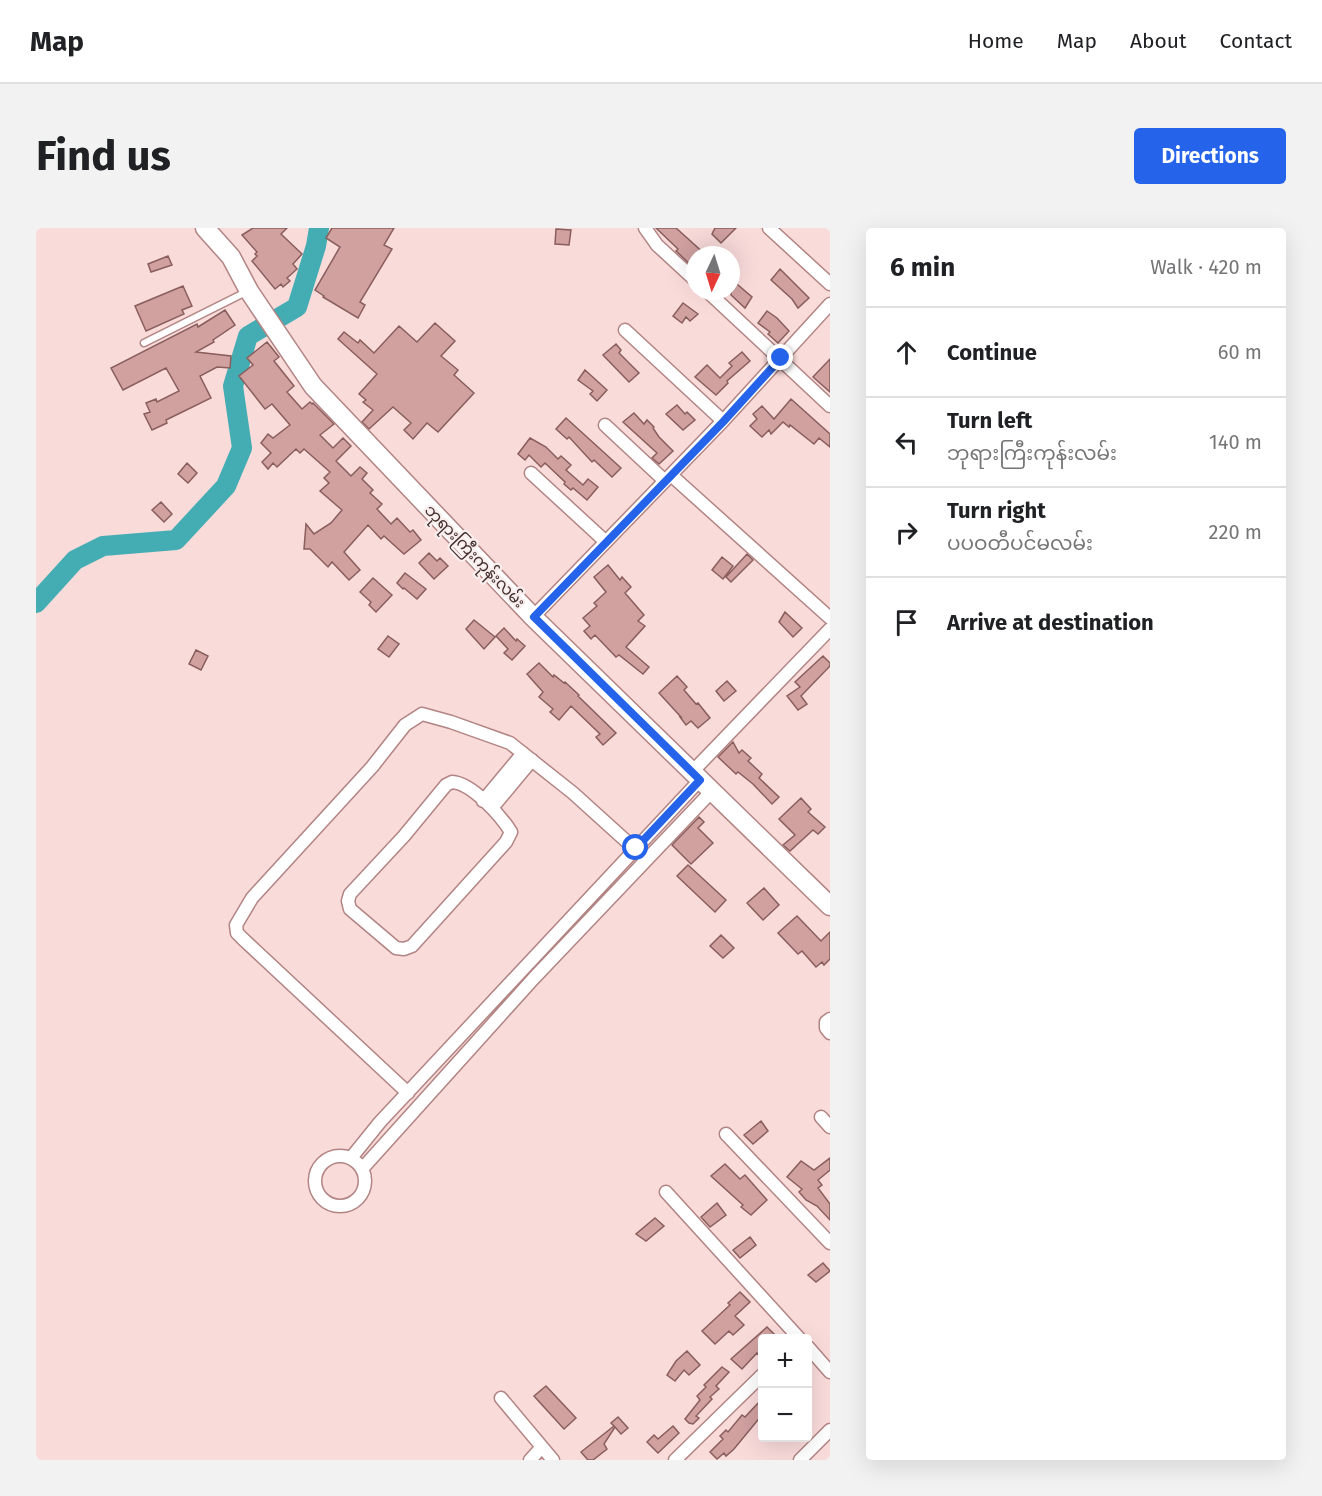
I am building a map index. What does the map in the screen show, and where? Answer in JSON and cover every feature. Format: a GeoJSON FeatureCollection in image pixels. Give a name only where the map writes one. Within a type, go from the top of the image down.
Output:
{"type":"FeatureCollection","features":[{"type":"Feature","properties":{"kind":"street","name":"ဘုရားကြီးကုန်းလမ်း"},"geometry":{"type":"LineString","coordinates":[[205,228],[231,257],[249,291],[313,386],[534,617],[830,906]]}},
{"type":"Feature","properties":{"kind":"street"},"geometry":{"type":"LineString","coordinates":[[645,228],[657,245],[686,272]]}},
{"type":"Feature","properties":{"kind":"street"},"geometry":{"type":"LineString","coordinates":[[769,228],[830,284]]}},
{"type":"Feature","properties":{"kind":"street"},"geometry":{"type":"LineString","coordinates":[[717,300],[830,406]]}},
{"type":"Feature","properties":{"kind":"street"},"geometry":{"type":"LineString","coordinates":[[534,617],[723,422],[830,304]]}},
{"type":"Feature","properties":{"kind":"street"},"geometry":{"type":"LineString","coordinates":[[625,330],[723,422]]}},
{"type":"Feature","properties":{"kind":"street"},"geometry":{"type":"LineString","coordinates":[[604,425],[830,618]]}},
{"type":"Feature","properties":{"kind":"street"},"geometry":{"type":"LineString","coordinates":[[531,473],[606,542]]}},
{"type":"Feature","properties":{"kind":"street"},"geometry":{"type":"LineString","coordinates":[[351,1158],[408,1092],[701,781],[828,634]]}},
{"type":"Feature","properties":{"kind":"street"},"geometry":{"type":"LineString","coordinates":[[408,1092],[243,939],[237,933],[236,925],[252,898],[372,766],[405,725],[422,714],[510,743],[573,793],[646,859]]}},
{"type":"Feature","properties":{"kind":"street"},"geometry":{"type":"LineString","coordinates":[[488,805],[528,756]]}},
{"type":"Feature","properties":{"kind":"street"},"geometry":{"type":"LineString","coordinates":[[362,1168],[646,859],[701,781]]}},
{"type":"Feature","properties":{"kind":"street"},"geometry":{"type":"LineString","coordinates":[[460,782],[488,805],[511,832],[506,842],[412,946],[404,949],[396,948],[350,909],[348,901],[350,894],[404,837],[446,785],[460,782]]}},
{"type":"Feature","properties":{"kind":"street"},"geometry":{"type":"LineString","coordinates":[[562,927],[572,938]]}},
{"type":"Feature","properties":{"kind":"street"},"geometry":{"type":"LineString","coordinates":[[830,1018],[826,1022],[826,1028],[830,1033]]}},
{"type":"Feature","properties":{"kind":"street"},"geometry":{"type":"LineString","coordinates":[[460,1036],[471,1047]]}},
{"type":"Feature","properties":{"kind":"street"},"geometry":{"type":"LineString","coordinates":[[821,1117],[830,1126]]}},
{"type":"Feature","properties":{"kind":"street"},"geometry":{"type":"LineString","coordinates":[[726,1134],[830,1243]]}},
{"type":"Feature","properties":{"kind":"street"},"geometry":{"type":"LineString","coordinates":[[340,1156],[351,1158],[362,1168],[365,1185],[357,1200],[342,1206],[332,1205],[318,1195],[315,1177],[318,1169],[331,1158],[340,1156]]}},
{"type":"Feature","properties":{"kind":"street"},"geometry":{"type":"LineString","coordinates":[[666,1192],[796,1334]]}},
{"type":"Feature","properties":{"kind":"street"},"geometry":{"type":"LineString","coordinates":[[812,1352],[830,1372]]}},
{"type":"Feature","properties":{"kind":"street"},"geometry":{"type":"LineString","coordinates":[[675,1460],[758,1379]]}},
{"type":"Feature","properties":{"kind":"street"},"geometry":{"type":"LineString","coordinates":[[501,1398],[553,1460]]}},
{"type":"Feature","properties":{"kind":"street"},"geometry":{"type":"LineString","coordinates":[[800,1460],[830,1430]]}},
{"type":"Feature","properties":{"kind":"street"},"geometry":{"type":"LineString","coordinates":[[530,1460],[541,1448]]}},
{"type":"Feature","properties":{"kind":"lane"},"geometry":{"type":"LineString","coordinates":[[144,343],[249,291]]}},
{"type":"Feature","properties":{"kind":"building"},"geometry":{"type":"Polygon","coordinates":[[[253,228],[287,228],[281,234],[302,254],[293,264],[297,269],[287,278],[290,281],[283,287],[281,284],[275,289],[252,261],[257,256],[255,254],[257,252],[242,235],[253,228]]]}},
{"type":"Feature","properties":{"kind":"building"},"geometry":{"type":"Polygon","coordinates":[[[332,228],[394,228],[384,245],[392,249],[360,302],[365,305],[358,318],[315,290],[340,247],[326,238],[332,228]]]}},
{"type":"Feature","properties":{"kind":"building"},"geometry":{"type":"Polygon","coordinates":[[[656,228],[676,228],[696,246],[686,246],[686,260],[676,251],[678,249],[656,228]]]}},
{"type":"Feature","properties":{"kind":"building"},"geometry":{"type":"Polygon","coordinates":[[[715,228],[736,228],[721,243],[712,234],[715,228]]]}},
{"type":"Feature","properties":{"kind":"building"},"geometry":{"type":"Polygon","coordinates":[[[556,229],[571,230],[569,245],[555,244],[556,229]]]}},
{"type":"Feature","properties":{"kind":"building"},"geometry":{"type":"Polygon","coordinates":[[[168,256],[172,265],[151,272],[148,264],[168,256]]]}},
{"type":"Feature","properties":{"kind":"building"},"geometry":{"type":"Polygon","coordinates":[[[780,269],[809,298],[798,308],[792,299],[771,280],[780,269]]]}},
{"type":"Feature","properties":{"kind":"building"},"geometry":{"type":"Polygon","coordinates":[[[183,286],[192,306],[182,310],[184,314],[146,331],[135,306],[183,286]]]}},
{"type":"Feature","properties":{"kind":"building"},"geometry":{"type":"Polygon","coordinates":[[[740,287],[752,297],[745,308],[736,300],[740,300],[740,287]]]}},
{"type":"Feature","properties":{"kind":"building"},"geometry":{"type":"Polygon","coordinates":[[[683,303],[698,314],[690,321],[686,317],[682,323],[673,316],[683,303]]]}},
{"type":"Feature","properties":{"kind":"building"},"geometry":{"type":"Polygon","coordinates":[[[225,310],[235,325],[213,340],[214,342],[196,352],[231,356],[230,368],[217,367],[200,376],[211,398],[166,420],[167,423],[152,430],[144,414],[150,412],[146,403],[156,399],[157,402],[179,391],[166,368],[123,390],[111,368],[197,324],[198,327],[225,310]]]}},
{"type":"Feature","properties":{"kind":"building"},"geometry":{"type":"Polygon","coordinates":[[[767,311],[789,331],[778,343],[768,334],[770,332],[758,323],[767,311]]]}},
{"type":"Feature","properties":{"kind":"building"},"geometry":{"type":"Polygon","coordinates":[[[435,323],[455,341],[441,356],[458,370],[454,375],[474,393],[438,432],[427,423],[413,439],[404,430],[411,423],[393,407],[369,429],[362,422],[373,410],[363,402],[366,400],[359,394],[377,374],[338,339],[344,332],[358,343],[360,340],[374,353],[399,326],[417,342],[435,323]]]}},
{"type":"Feature","properties":{"kind":"building"},"geometry":{"type":"Polygon","coordinates":[[[267,342],[279,357],[274,361],[294,386],[287,392],[302,409],[310,402],[313,403],[334,424],[320,435],[333,448],[343,438],[351,446],[336,461],[351,476],[360,467],[367,473],[362,479],[373,490],[370,493],[382,504],[377,509],[391,524],[397,518],[410,532],[413,530],[421,540],[404,554],[384,536],[381,539],[368,525],[344,552],[360,570],[349,580],[332,562],[328,567],[310,549],[304,549],[306,524],[314,534],[331,523],[342,510],[320,491],[329,483],[324,478],[330,472],[304,449],[300,453],[296,449],[277,467],[273,463],[268,469],[262,462],[271,453],[261,443],[268,434],[273,438],[290,425],[272,404],[265,409],[239,376],[253,365],[247,358],[267,342]]]}},
{"type":"Feature","properties":{"kind":"building"},"geometry":{"type":"Polygon","coordinates":[[[616,344],[621,350],[619,353],[639,373],[629,382],[603,355],[616,344]]]}},
{"type":"Feature","properties":{"kind":"building"},"geometry":{"type":"Polygon","coordinates":[[[742,352],[750,361],[727,381],[728,383],[716,395],[695,377],[707,365],[720,378],[732,366],[729,363],[742,352]]]}},
{"type":"Feature","properties":{"kind":"building"},"geometry":{"type":"Polygon","coordinates":[[[830,359],[830,392],[813,377],[830,359]]]}},
{"type":"Feature","properties":{"kind":"building"},"geometry":{"type":"Polygon","coordinates":[[[585,370],[607,390],[597,401],[590,394],[593,391],[578,380],[585,370]]]}},
{"type":"Feature","properties":{"kind":"building"},"geometry":{"type":"Polygon","coordinates":[[[791,399],[830,434],[830,447],[819,438],[814,444],[783,422],[771,434],[769,430],[762,437],[750,426],[757,419],[753,414],[762,406],[774,419],[791,399]]]}},
{"type":"Feature","properties":{"kind":"building"},"geometry":{"type":"Polygon","coordinates":[[[677,405],[695,420],[683,430],[666,414],[677,405]]]}},
{"type":"Feature","properties":{"kind":"building"},"geometry":{"type":"Polygon","coordinates":[[[634,413],[644,424],[647,420],[673,451],[659,464],[652,458],[657,453],[623,422],[634,413]]]}},
{"type":"Feature","properties":{"kind":"building"},"geometry":{"type":"Polygon","coordinates":[[[566,418],[621,468],[612,477],[594,460],[592,462],[569,437],[567,439],[556,429],[566,418]]]}},
{"type":"Feature","properties":{"kind":"building"},"geometry":{"type":"Polygon","coordinates":[[[530,438],[546,447],[558,459],[561,456],[571,465],[566,470],[583,485],[588,479],[598,487],[587,500],[573,488],[571,490],[564,484],[565,482],[545,463],[541,467],[529,455],[525,460],[518,454],[530,438]]]}},
{"type":"Feature","properties":{"kind":"building"},"geometry":{"type":"Polygon","coordinates":[[[187,463],[197,473],[188,483],[178,474],[187,463]]]}},
{"type":"Feature","properties":{"kind":"building"},"geometry":{"type":"Polygon","coordinates":[[[161,502],[172,514],[164,522],[152,510],[161,502]]]}},
{"type":"Feature","properties":{"kind":"building"},"geometry":{"type":"Polygon","coordinates":[[[429,553],[437,561],[440,558],[448,566],[434,579],[419,563],[429,553]]]}},
{"type":"Feature","properties":{"kind":"building"},"geometry":{"type":"Polygon","coordinates":[[[747,554],[753,560],[731,582],[726,577],[747,554]]]}},
{"type":"Feature","properties":{"kind":"building"},"geometry":{"type":"Polygon","coordinates":[[[722,557],[733,566],[723,579],[712,570],[722,557]]]}},
{"type":"Feature","properties":{"kind":"building"},"geometry":{"type":"Polygon","coordinates":[[[608,565],[620,580],[622,577],[631,587],[625,593],[644,615],[638,621],[645,626],[626,647],[649,667],[643,674],[619,655],[616,657],[595,635],[591,639],[584,631],[590,626],[583,618],[597,606],[594,603],[606,592],[594,577],[608,565]]]}},
{"type":"Feature","properties":{"kind":"building"},"geometry":{"type":"Polygon","coordinates":[[[405,573],[426,589],[417,599],[397,583],[405,573]]]}},
{"type":"Feature","properties":{"kind":"building"},"geometry":{"type":"Polygon","coordinates":[[[373,578],[392,595],[376,612],[369,605],[371,602],[360,592],[373,578]]]}},
{"type":"Feature","properties":{"kind":"building"},"geometry":{"type":"Polygon","coordinates":[[[785,612],[802,628],[793,637],[779,622],[785,612]]]}},
{"type":"Feature","properties":{"kind":"building"},"geometry":{"type":"Polygon","coordinates":[[[474,620],[495,637],[484,649],[466,629],[474,620]]]}},
{"type":"Feature","properties":{"kind":"building"},"geometry":{"type":"Polygon","coordinates":[[[504,628],[516,641],[517,639],[525,646],[512,660],[504,653],[508,649],[496,636],[504,628]]]}},
{"type":"Feature","properties":{"kind":"building"},"geometry":{"type":"Polygon","coordinates":[[[388,636],[399,644],[389,657],[378,649],[388,636]]]}},
{"type":"Feature","properties":{"kind":"building"},"geometry":{"type":"Polygon","coordinates":[[[196,650],[208,656],[201,670],[189,664],[196,650]]]}},
{"type":"Feature","properties":{"kind":"building"},"geometry":{"type":"Polygon","coordinates":[[[823,656],[830,666],[801,696],[807,704],[798,710],[787,696],[800,687],[795,682],[823,656]]]}},
{"type":"Feature","properties":{"kind":"building"},"geometry":{"type":"Polygon","coordinates":[[[539,663],[553,677],[554,675],[565,682],[616,733],[603,745],[596,737],[600,734],[571,706],[559,720],[550,712],[553,709],[539,697],[543,692],[527,674],[539,663]]]}},
{"type":"Feature","properties":{"kind":"building"},"geometry":{"type":"Polygon","coordinates":[[[677,676],[687,687],[684,690],[710,718],[698,728],[691,721],[686,725],[659,693],[677,676]]]}},
{"type":"Feature","properties":{"kind":"building"},"geometry":{"type":"Polygon","coordinates":[[[727,681],[736,691],[724,701],[716,691],[727,681]]]}},
{"type":"Feature","properties":{"kind":"building"},"geometry":{"type":"Polygon","coordinates":[[[733,742],[739,753],[742,750],[751,758],[748,761],[762,774],[759,778],[779,797],[772,804],[753,784],[738,772],[736,774],[718,757],[733,742]]]}},
{"type":"Feature","properties":{"kind":"building"},"geometry":{"type":"Polygon","coordinates":[[[801,798],[811,809],[808,812],[825,827],[818,834],[813,830],[790,851],[783,845],[795,835],[779,819],[801,798]]]}},
{"type":"Feature","properties":{"kind":"building"},"geometry":{"type":"Polygon","coordinates":[[[699,817],[704,822],[698,828],[713,843],[691,864],[672,845],[699,817]]]}},
{"type":"Feature","properties":{"kind":"building"},"geometry":{"type":"Polygon","coordinates":[[[688,865],[726,900],[715,912],[677,876],[688,865]]]}},
{"type":"Feature","properties":{"kind":"building"},"geometry":{"type":"Polygon","coordinates":[[[764,888],[779,905],[763,920],[747,903],[764,888]]]}},
{"type":"Feature","properties":{"kind":"building"},"geometry":{"type":"Polygon","coordinates":[[[797,916],[821,941],[830,932],[830,959],[824,965],[822,962],[816,967],[802,951],[798,954],[778,933],[797,916]]]}},
{"type":"Feature","properties":{"kind":"building"},"geometry":{"type":"Polygon","coordinates":[[[721,935],[734,948],[723,958],[710,946],[721,935]]]}},
{"type":"Feature","properties":{"kind":"building"},"geometry":{"type":"Polygon","coordinates":[[[761,1121],[768,1131],[753,1144],[744,1135],[761,1121]]]}},
{"type":"Feature","properties":{"kind":"building"},"geometry":{"type":"Polygon","coordinates":[[[830,1158],[830,1170],[818,1180],[822,1185],[818,1188],[830,1204],[830,1220],[817,1206],[806,1200],[799,1192],[802,1189],[787,1177],[801,1161],[814,1170],[830,1158]]]}},
{"type":"Feature","properties":{"kind":"building"},"geometry":{"type":"Polygon","coordinates":[[[725,1164],[740,1179],[745,1175],[767,1200],[751,1215],[711,1176],[725,1164]]]}},
{"type":"Feature","properties":{"kind":"building"},"geometry":{"type":"Polygon","coordinates":[[[717,1203],[726,1215],[710,1227],[701,1217],[717,1203]]]}},
{"type":"Feature","properties":{"kind":"building"},"geometry":{"type":"Polygon","coordinates":[[[655,1218],[664,1226],[646,1241],[636,1234],[655,1218]]]}},
{"type":"Feature","properties":{"kind":"building"},"geometry":{"type":"Polygon","coordinates":[[[750,1237],[756,1245],[740,1258],[733,1250],[750,1237]]]}},
{"type":"Feature","properties":{"kind":"building"},"geometry":{"type":"Polygon","coordinates":[[[823,1263],[830,1271],[816,1282],[808,1275],[823,1263]]]}},
{"type":"Feature","properties":{"kind":"building"},"geometry":{"type":"Polygon","coordinates":[[[740,1292],[750,1302],[735,1316],[744,1325],[733,1335],[729,1331],[715,1344],[702,1331],[730,1305],[728,1303],[740,1292]]]}},
{"type":"Feature","properties":{"kind":"building"},"geometry":{"type":"Polygon","coordinates":[[[767,1327],[774,1334],[759,1334],[767,1327]]]}},
{"type":"Feature","properties":{"kind":"building"},"geometry":{"type":"Polygon","coordinates":[[[758,1335],[758,1354],[742,1369],[731,1359],[758,1335]]]}},
{"type":"Feature","properties":{"kind":"building"},"geometry":{"type":"Polygon","coordinates":[[[687,1351],[700,1365],[689,1375],[684,1370],[675,1381],[667,1375],[676,1361],[687,1351]]]}},
{"type":"Feature","properties":{"kind":"building"},"geometry":{"type":"Polygon","coordinates":[[[722,1367],[729,1372],[716,1386],[719,1389],[696,1416],[699,1418],[693,1424],[689,1423],[685,1419],[700,1400],[697,1396],[706,1387],[704,1385],[722,1367]]]}},
{"type":"Feature","properties":{"kind":"building"},"geometry":{"type":"Polygon","coordinates":[[[546,1386],[576,1418],[564,1429],[534,1396],[546,1386]]]}},
{"type":"Feature","properties":{"kind":"building"},"geometry":{"type":"Polygon","coordinates":[[[758,1403],[758,1420],[734,1449],[726,1456],[724,1453],[717,1459],[710,1452],[723,1439],[720,1436],[726,1430],[728,1432],[742,1415],[745,1417],[758,1403]]]}},
{"type":"Feature","properties":{"kind":"building"},"geometry":{"type":"Polygon","coordinates":[[[618,1417],[628,1428],[621,1434],[615,1427],[604,1444],[607,1449],[593,1460],[588,1460],[581,1452],[614,1426],[611,1423],[618,1417]]]}},
{"type":"Feature","properties":{"kind":"building"},"geometry":{"type":"Polygon","coordinates":[[[673,1426],[679,1433],[658,1453],[647,1442],[654,1435],[658,1439],[673,1426]]]}},
{"type":"Feature","properties":{"kind":"waterway"},"geometry":{"type":"LineString","coordinates":[[36,603],[75,560],[103,546],[176,540],[226,486],[242,448],[233,386],[248,336],[297,307],[316,246],[319,228]]}},
{"type":"Feature","properties":{"kind":"route"},"geometry":{"type":"LineString","coordinates":[[636,848],[700,780],[534,617],[723,422],[781,358]]}}]}
